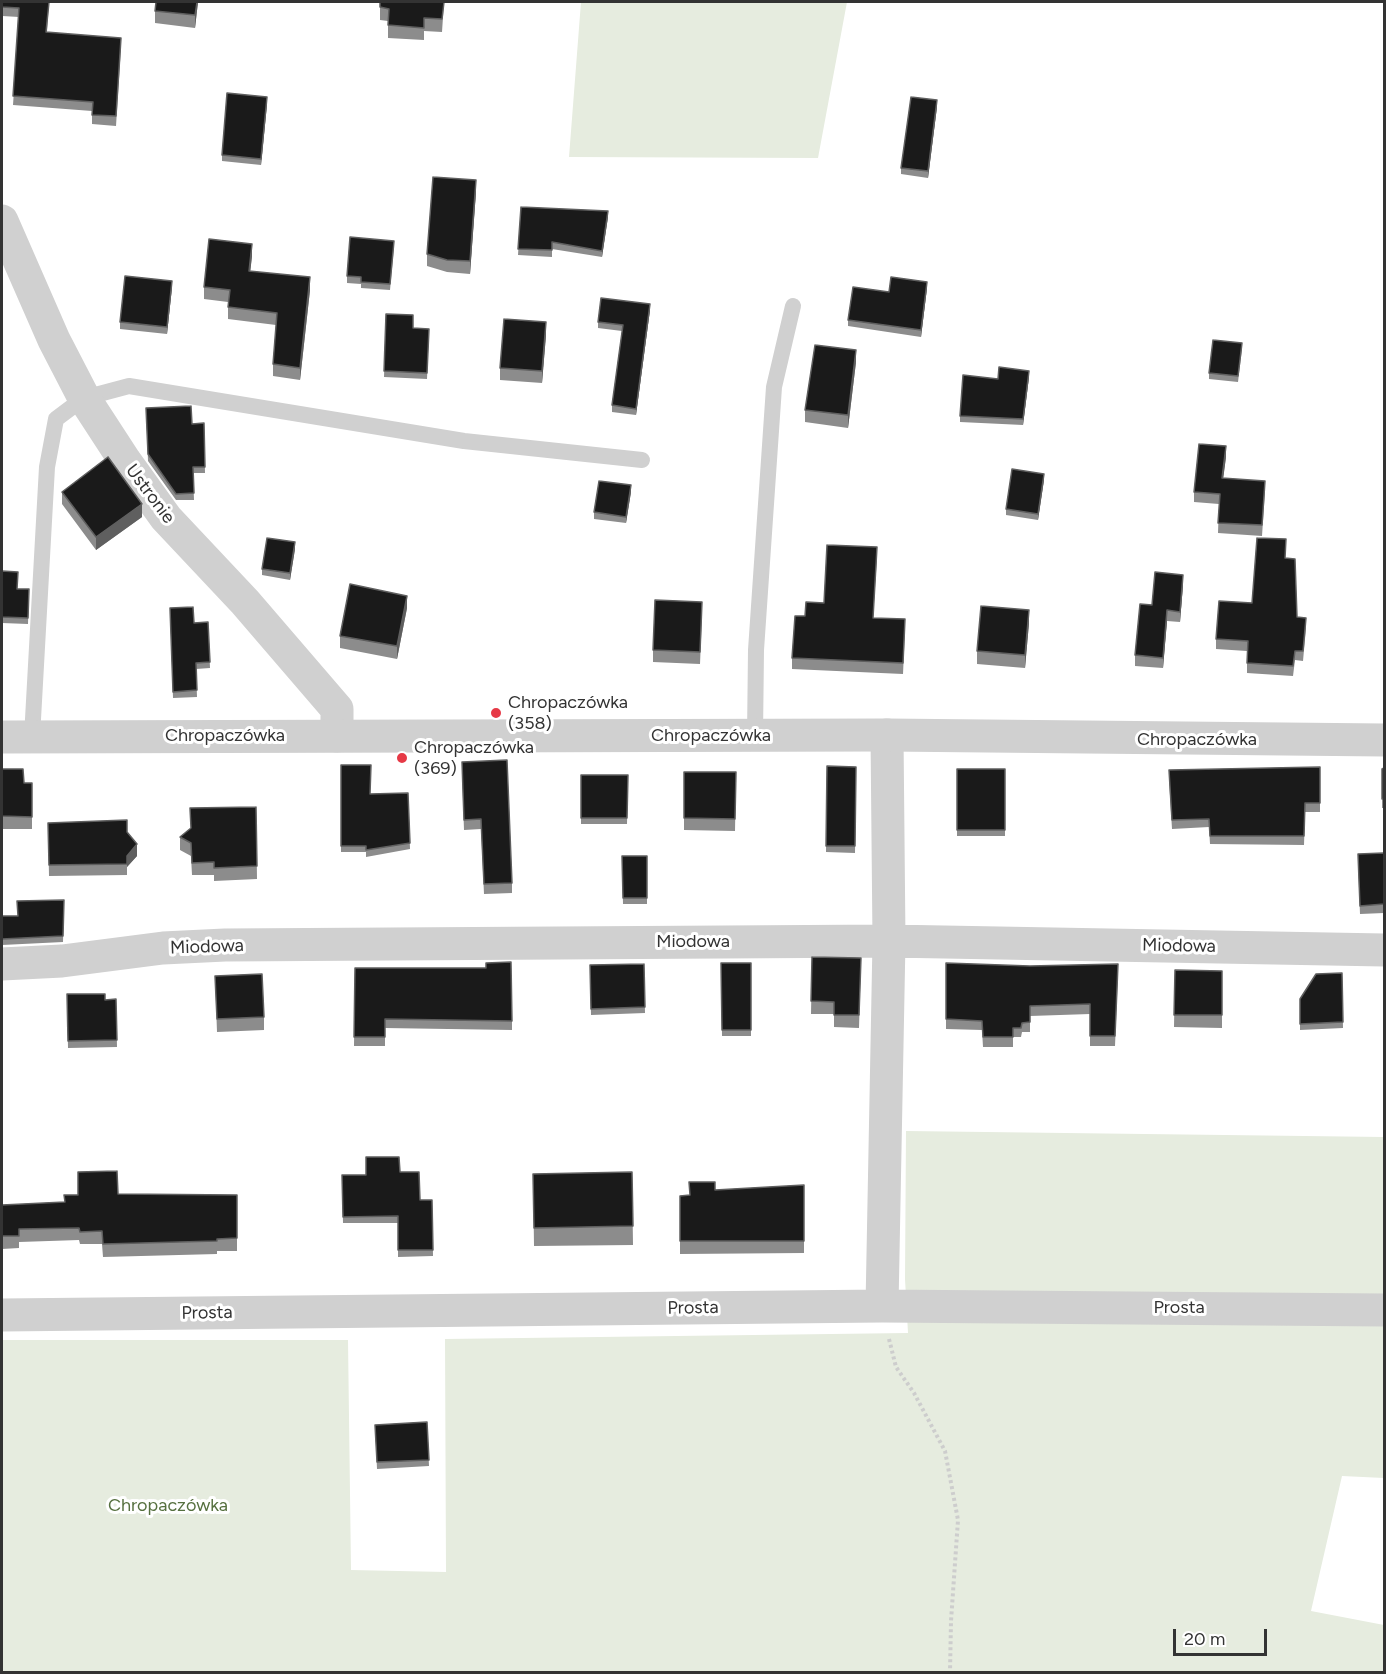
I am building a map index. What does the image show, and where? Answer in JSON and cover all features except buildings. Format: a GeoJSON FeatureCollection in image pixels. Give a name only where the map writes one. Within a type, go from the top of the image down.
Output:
{"type":"FeatureCollection","features":[{"type":"Feature","properties":{"kind":"street","name":"Ustronie"},"geometry":{"type":"LineString","coordinates":[[2,221],[54,340],[84,398],[166,518],[245,602],[337,709],[337,736]]}},
{"type":"Feature","properties":{"kind":"street","name":"Chropaczówka"},"geometry":{"type":"LineString","coordinates":[[17,737],[887,735],[1384,740]]}},
{"type":"Feature","properties":{"kind":"street"},"geometry":{"type":"LineString","coordinates":[[882,1306],[889,941],[887,735]]}},
{"type":"Feature","properties":{"kind":"street","name":"Miodowa"},"geometry":{"type":"LineString","coordinates":[[2,964],[62,961],[163,948],[225,945],[889,941],[1384,950]]}},
{"type":"Feature","properties":{"kind":"street","name":"Prosta"},"geometry":{"type":"LineString","coordinates":[[2,1315],[882,1306],[1384,1310]]}},
{"type":"Feature","properties":{"kind":"lane"},"geometry":{"type":"LineString","coordinates":[[755,736],[756,650],[773,399],[793,306]]}},
{"type":"Feature","properties":{"kind":"lane"},"geometry":{"type":"LineString","coordinates":[[17,737],[47,467],[56,419],[84,398],[129,386],[464,441],[642,460]]}},
{"type":"Feature","properties":{"kind":"path"},"geometry":{"type":"LineString","coordinates":[[882,1306],[896,1367],[914,1393],[945,1451],[958,1520],[950,1672]]}},
{"type":"Feature","properties":{"kind":"green space"},"geometry":{"type":"Polygon","coordinates":[[[581,2],[847,2],[818,158],[569,157],[581,2]]]}},
{"type":"Feature","properties":{"kind":"green space"},"geometry":{"type":"Polygon","coordinates":[[[906,1131],[1384,1137],[1384,1478],[1342,1476],[1311,1611],[1384,1625],[1384,1672],[2,1672],[2,1340],[348,1340],[351,1570],[446,1572],[445,1339],[908,1333],[905,1279],[906,1131]]]}},
{"type":"Feature","properties":{"kind":"place","name":"Chropaczówka (358)"},"geometry":{"type":"Point","coordinates":[496,713]}},
{"type":"Feature","properties":{"kind":"place","name":"Chropaczówka (369)"},"geometry":{"type":"Point","coordinates":[402,758]}}]}
